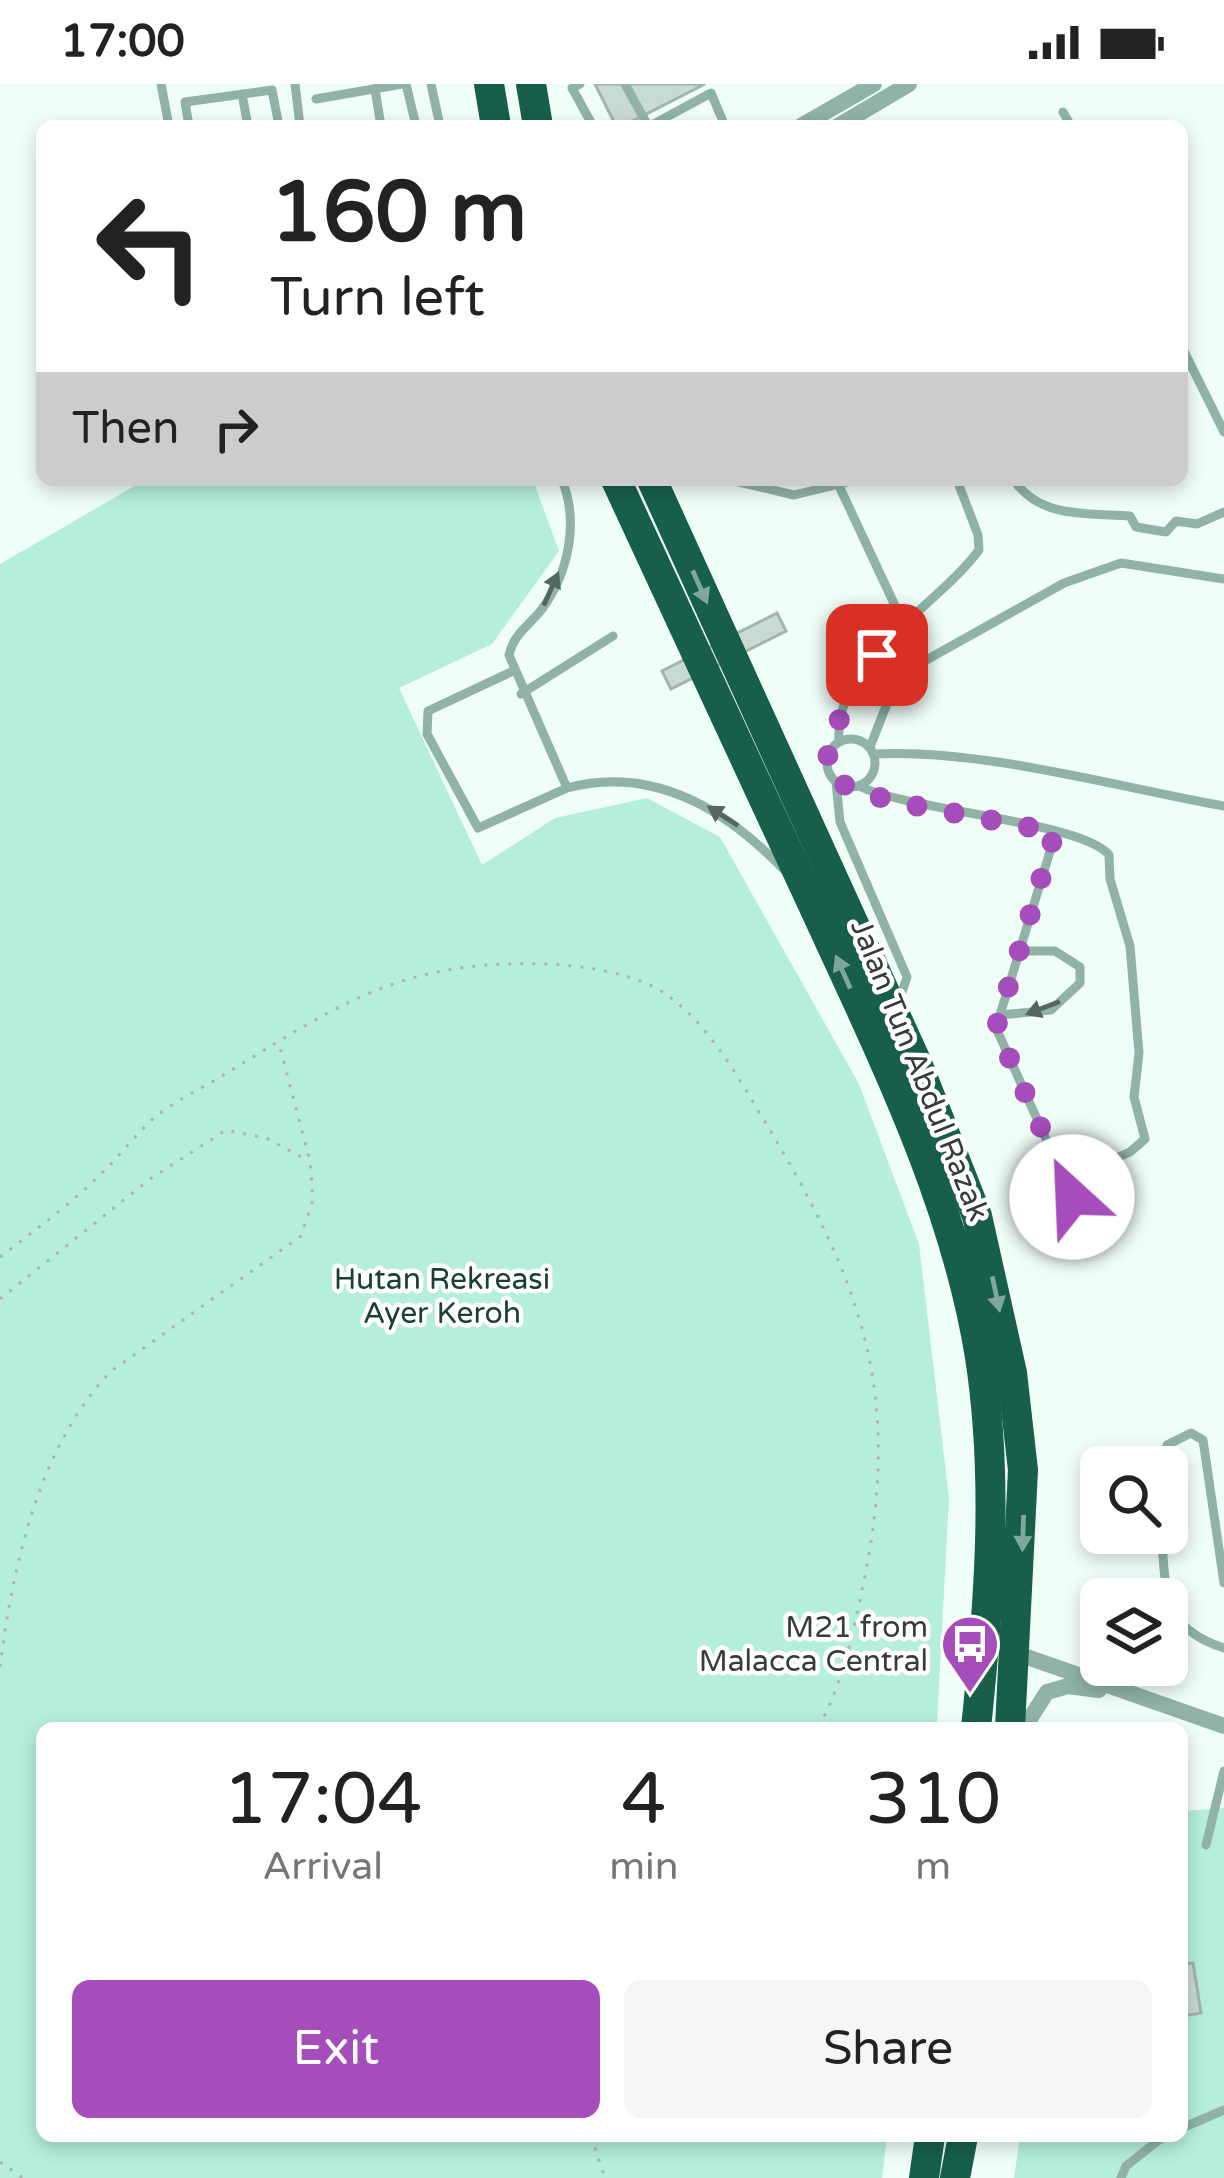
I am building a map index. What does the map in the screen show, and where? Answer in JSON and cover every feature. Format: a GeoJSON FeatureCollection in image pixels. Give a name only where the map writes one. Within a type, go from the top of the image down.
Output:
{"type":"FeatureCollection","features":[{"type":"Feature","properties":{"kind":"highway"},"geometry":{"type":"LineString","coordinates":[[489,84],[495,120]]}},
{"type":"Feature","properties":{"kind":"highway"},"geometry":{"type":"LineString","coordinates":[[530,84],[537,120]]}},
{"type":"Feature","properties":{"kind":"highway","name":"Jalan Tun Abdul Razak"},"geometry":{"type":"LineString","coordinates":[[619,486],[908,1119],[964,1281],[980,1358],[990,1458],[984,1648],[977,1722]]}},
{"type":"Feature","properties":{"kind":"highway","name":"Jalan Tun Abdul Razak"},"geometry":{"type":"LineString","coordinates":[[655,486],[894,1013],[964,1180],[1004,1330],[1023,1470],[1011,1722]]}},
{"type":"Feature","properties":{"kind":"highway"},"geometry":{"type":"LineString","coordinates":[[924,2178],[929,2142]]}},
{"type":"Feature","properties":{"kind":"highway"},"geometry":{"type":"LineString","coordinates":[[956,2178],[962,2142]]}},
{"type":"Feature","properties":{"kind":"street"},"geometry":{"type":"LineString","coordinates":[[811,120],[874,84]]}},
{"type":"Feature","properties":{"kind":"street"},"geometry":{"type":"LineString","coordinates":[[848,120],[909,84]]}},
{"type":"Feature","properties":{"kind":"street"},"geometry":{"type":"LineString","coordinates":[[984,1648],[1017,1651],[1224,1726]]}},
{"type":"Feature","properties":{"kind":"street"},"geometry":{"type":"LineString","coordinates":[[1028,1722],[1047,1692],[1068,1686],[1112,1688]]}},
{"type":"Feature","properties":{"kind":"lane"},"geometry":{"type":"LineString","coordinates":[[161,84],[168,120]]}},
{"type":"Feature","properties":{"kind":"lane"},"geometry":{"type":"LineString","coordinates":[[295,84],[299,120]]}},
{"type":"Feature","properties":{"kind":"lane"},"geometry":{"type":"LineString","coordinates":[[316,99],[404,84],[414,120]]}},
{"type":"Feature","properties":{"kind":"lane"},"geometry":{"type":"LineString","coordinates":[[431,84],[439,120]]}},
{"type":"Feature","properties":{"kind":"lane"},"geometry":{"type":"LineString","coordinates":[[580,84],[572,88],[590,120]]}},
{"type":"Feature","properties":{"kind":"lane"},"geometry":{"type":"LineString","coordinates":[[625,84],[646,120]]}},
{"type":"Feature","properties":{"kind":"lane"},"geometry":{"type":"LineString","coordinates":[[376,89],[380,120]]}},
{"type":"Feature","properties":{"kind":"lane"},"geometry":{"type":"LineString","coordinates":[[189,120],[185,102],[272,90],[278,120]]}},
{"type":"Feature","properties":{"kind":"lane"},"geometry":{"type":"LineString","coordinates":[[660,120],[711,93],[722,120]]}},
{"type":"Feature","properties":{"kind":"lane"},"geometry":{"type":"LineString","coordinates":[[242,94],[247,120]]}},
{"type":"Feature","properties":{"kind":"lane"},"geometry":{"type":"LineString","coordinates":[[1063,112],[1067,120]]}},
{"type":"Feature","properties":{"kind":"lane"},"geometry":{"type":"LineString","coordinates":[[1188,359],[1224,432]]}},
{"type":"Feature","properties":{"kind":"lane"},"geometry":{"type":"LineString","coordinates":[[563,486],[572,532],[547,601],[512,643],[513,670],[521,694],[567,788]]}},
{"type":"Feature","properties":{"kind":"lane"},"geometry":{"type":"LineString","coordinates":[[757,486],[794,494],[844,486]]}},
{"type":"Feature","properties":{"kind":"lane"},"geometry":{"type":"LineString","coordinates":[[894,1013],[908,977],[840,822],[836,782],[826,761],[839,741],[841,702],[979,550],[958,486]]}},
{"type":"Feature","properties":{"kind":"lane"},"geometry":{"type":"LineString","coordinates":[[1020,486],[1036,504],[1052,510],[1130,516],[1136,526],[1166,532],[1176,521],[1197,524],[1224,512]]}},
{"type":"Feature","properties":{"kind":"lane"},"geometry":{"type":"LineString","coordinates":[[840,488],[905,627]]}},
{"type":"Feature","properties":{"kind":"lane"},"geometry":{"type":"LineString","coordinates":[[859,786],[874,770],[872,750],[890,696],[921,663],[1077,577],[1121,563],[1224,579]]}},
{"type":"Feature","properties":{"kind":"lane"},"geometry":{"type":"LineString","coordinates":[[521,694],[613,636]]}},
{"type":"Feature","properties":{"kind":"lane"},"geometry":{"type":"LineString","coordinates":[[513,670],[428,711],[427,734],[478,828],[567,788],[633,783],[670,787],[754,837],[808,896]]}},
{"type":"Feature","properties":{"kind":"lane"},"geometry":{"type":"LineString","coordinates":[[839,741],[856,739],[872,750],[957,758],[1224,806]]}},
{"type":"Feature","properties":{"kind":"lane"},"geometry":{"type":"LineString","coordinates":[[836,782],[859,786],[890,801],[1081,837],[1109,855],[1110,879],[1130,946],[1139,1053],[1134,1097],[1145,1139],[1130,1152],[1065,1181]]}},
{"type":"Feature","properties":{"kind":"lane"},"geometry":{"type":"LineString","coordinates":[[1055,832],[1000,1016],[999,1041],[1072,1197]]}},
{"type":"Feature","properties":{"kind":"lane"},"geometry":{"type":"LineString","coordinates":[[1000,1016],[1051,1010],[1080,983],[1080,967],[1069,956],[1018,951]]}},
{"type":"Feature","properties":{"kind":"lane"},"geometry":{"type":"LineString","coordinates":[[1167,1446],[1191,1433],[1202,1440],[1224,1583]]}},
{"type":"Feature","properties":{"kind":"lane"},"geometry":{"type":"LineString","coordinates":[[1163,1554],[1177,1622],[1197,1639],[1224,1648]]}},
{"type":"Feature","properties":{"kind":"lane"},"geometry":{"type":"LineString","coordinates":[[1206,1845],[1224,1772]]}},
{"type":"Feature","properties":{"kind":"lane"},"geometry":{"type":"LineString","coordinates":[[1188,2125],[1224,2110]]}},
{"type":"Feature","properties":{"kind":"lane"},"geometry":{"type":"LineString","coordinates":[[1121,2178],[1126,2166],[1156,2142]]}},
{"type":"Feature","properties":{"kind":"path"},"geometry":{"type":"LineString","coordinates":[[0,1257],[71,1202],[157,1116],[370,992],[429,973],[583,966],[657,988],[716,1048],[818,1214],[844,1270],[873,1360],[880,1407],[872,1546],[848,1657],[821,1722]]}},
{"type":"Feature","properties":{"kind":"path"},"geometry":{"type":"LineString","coordinates":[[0,1667],[15,1569],[62,1437],[110,1372],[301,1236],[313,1200],[310,1161],[278,1042]]}},
{"type":"Feature","properties":{"kind":"path"},"geometry":{"type":"LineString","coordinates":[[0,1299],[150,1179],[226,1130],[266,1138],[310,1161]]}},
{"type":"Feature","properties":{"kind":"path"},"geometry":{"type":"LineString","coordinates":[[594,2142],[604,2178]]}},
{"type":"Feature","properties":{"kind":"path"},"geometry":{"type":"LineString","coordinates":[[0,2162],[23,2178]]}},
{"type":"Feature","properties":{"kind":"green space","name":"Hutan Rekreasi Ayer Keroh"},"geometry":{"type":"Polygon","coordinates":[[[135,486],[535,486],[559,551],[492,644],[399,688],[482,865],[555,818],[647,798],[720,837],[859,1084],[919,1244],[949,1498],[937,1722],[36,1722],[36,2142],[886,2142],[882,2178],[0,2178],[0,564],[135,486]]]}},
{"type":"Feature","properties":{"kind":"green space"},"geometry":{"type":"Polygon","coordinates":[[[1224,1808],[1224,2178],[1014,2178],[1019,2142],[1188,2142],[1188,1811],[1224,1808]]]}},
{"type":"Feature","properties":{"kind":"building"},"geometry":{"type":"Polygon","coordinates":[[[595,84],[705,84],[635,120],[613,120],[595,84]]]}},
{"type":"Feature","properties":{"kind":"building"},"geometry":{"type":"Polygon","coordinates":[[[777,613],[786,631],[671,689],[662,671],[777,613]]]}},
{"type":"Feature","properties":{"kind":"building"},"geometry":{"type":"Polygon","coordinates":[[[1188,1963],[1193,1963],[1201,2013],[1188,2015],[1188,1963]]]}},
{"type":"Feature","properties":{"kind":"place","name":"M21 from Malacca Central"},"geometry":{"type":"Point","coordinates":[970,1695]}},
{"type":"Feature","properties":{"kind":"route"},"geometry":{"type":"LineString","coordinates":[[877,655],[841,702],[839,741],[826,761],[836,782],[859,786],[890,801],[1055,832],[996,1028],[1072,1197]]}}]}
